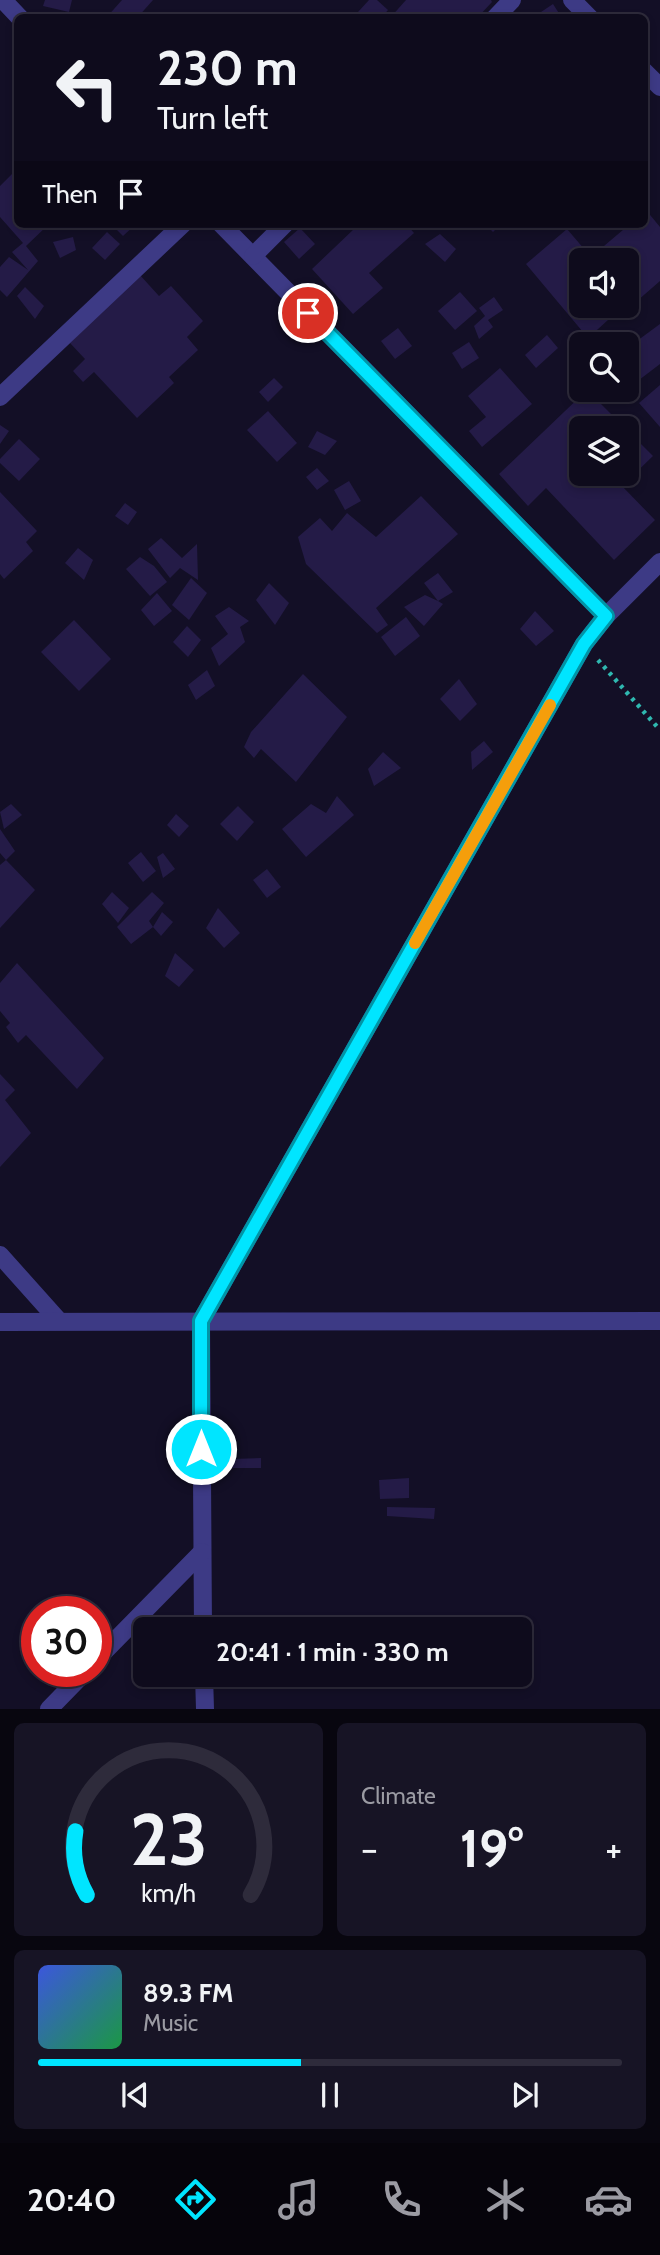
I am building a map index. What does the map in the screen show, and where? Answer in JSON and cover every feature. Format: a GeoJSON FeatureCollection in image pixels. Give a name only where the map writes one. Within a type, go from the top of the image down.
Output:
{"type":"FeatureCollection","features":[{"type":"Feature","properties":{"kind":"street"},"geometry":{"type":"LineString","coordinates":[[3,0],[16,14]]}},
{"type":"Feature","properties":{"kind":"street"},"geometry":{"type":"LineString","coordinates":[[499,14],[512,0]]}},
{"type":"Feature","properties":{"kind":"street"},"geometry":{"type":"LineString","coordinates":[[572,0],[586,14]]}},
{"type":"Feature","properties":{"kind":"street"},"geometry":{"type":"LineString","coordinates":[[0,397],[179,228]]}},
{"type":"Feature","properties":{"kind":"street"},"geometry":{"type":"LineString","coordinates":[[225,228],[606,616]]}},
{"type":"Feature","properties":{"kind":"street"},"geometry":{"type":"LineString","coordinates":[[253,256],[281,228]]}},
{"type":"Feature","properties":{"kind":"street"},"geometry":{"type":"LineString","coordinates":[[203,1617],[201,1321],[584,644],[606,616],[660,562]]}},
{"type":"Feature","properties":{"kind":"street"},"geometry":{"type":"LineString","coordinates":[[0,1255],[59,1321]]}},
{"type":"Feature","properties":{"kind":"street"},"geometry":{"type":"LineString","coordinates":[[0,1321],[660,1321]]}},
{"type":"Feature","properties":{"kind":"street"},"geometry":{"type":"LineString","coordinates":[[112,1644],[202,1552]]}},
{"type":"Feature","properties":{"kind":"street"},"geometry":{"type":"LineString","coordinates":[[49,1709],[70,1687]]}},
{"type":"Feature","properties":{"kind":"street"},"geometry":{"type":"LineString","coordinates":[[204,1687],[205,1709]]}},
{"type":"Feature","properties":{"kind":"path"},"geometry":{"type":"LineString","coordinates":[[584,644],[660,730]]}},
{"type":"Feature","properties":{"kind":"building"},"geometry":{"type":"Polygon","coordinates":[[[45,0],[72,0],[69,12],[43,6],[45,0]]]}},
{"type":"Feature","properties":{"kind":"building"},"geometry":{"type":"Polygon","coordinates":[[[122,0],[153,0],[141,14],[110,14],[122,0]]]}},
{"type":"Feature","properties":{"kind":"building"},"geometry":{"type":"Polygon","coordinates":[[[369,0],[377,0],[388,10],[384,14],[358,12],[369,0]]]}},
{"type":"Feature","properties":{"kind":"building"},"geometry":{"type":"Polygon","coordinates":[[[406,0],[492,2],[481,14],[394,14],[406,0]]]}},
{"type":"Feature","properties":{"kind":"building"},"geometry":{"type":"Polygon","coordinates":[[[553,4],[559,14],[538,14],[553,4]]]}},
{"type":"Feature","properties":{"kind":"building"},"geometry":{"type":"Polygon","coordinates":[[[12,174],[14,176],[14,228],[45,228],[26,246],[38,261],[7,297],[0,290],[0,267],[9,257],[28,270],[12,252],[23,243],[0,217],[0,186],[12,174]]]}},
{"type":"Feature","properties":{"kind":"building"},"geometry":{"type":"Polygon","coordinates":[[[648,212],[660,227],[660,281],[639,299],[639,248],[602,248],[625,228],[648,228],[648,212]]]}},
{"type":"Feature","properties":{"kind":"building"},"geometry":{"type":"Polygon","coordinates":[[[115,228],[132,228],[123,236],[115,228]]]}},
{"type":"Feature","properties":{"kind":"building"},"geometry":{"type":"Polygon","coordinates":[[[300,228],[315,244],[299,259],[284,242],[300,228]]]}},
{"type":"Feature","properties":{"kind":"building"},"geometry":{"type":"Polygon","coordinates":[[[410,228],[414,233],[369,273],[383,288],[353,314],[312,269],[354,229],[410,228]]]}},
{"type":"Feature","properties":{"kind":"building"},"geometry":{"type":"Polygon","coordinates":[[[567,229],[583,248],[569,248],[569,315],[526,264],[567,229]]]}},
{"type":"Feature","properties":{"kind":"building"},"geometry":{"type":"Polygon","coordinates":[[[107,232],[120,244],[105,260],[92,248],[107,232]]]}},
{"type":"Feature","properties":{"kind":"building"},"geometry":{"type":"Polygon","coordinates":[[[440,234],[456,249],[445,262],[425,244],[440,234]]]}},
{"type":"Feature","properties":{"kind":"building"},"geometry":{"type":"Polygon","coordinates":[[[73,237],[76,250],[60,258],[53,242],[73,237]]]}},
{"type":"Feature","properties":{"kind":"building"},"geometry":{"type":"Polygon","coordinates":[[[139,274],[159,296],[171,286],[203,321],[187,337],[198,350],[169,377],[174,383],[137,418],[94,372],[83,382],[73,371],[85,359],[70,343],[139,274]]]}},
{"type":"Feature","properties":{"kind":"building"},"geometry":{"type":"Polygon","coordinates":[[[25,287],[44,306],[35,319],[17,296],[25,287]]]}},
{"type":"Feature","properties":{"kind":"building"},"geometry":{"type":"Polygon","coordinates":[[[460,292],[477,311],[455,330],[438,311],[460,292]]]}},
{"type":"Feature","properties":{"kind":"building"},"geometry":{"type":"Polygon","coordinates":[[[494,297],[503,310],[488,320],[493,327],[479,339],[474,326],[485,316],[479,308],[494,297]]]}},
{"type":"Feature","properties":{"kind":"building"},"geometry":{"type":"Polygon","coordinates":[[[571,318],[608,320],[595,332],[583,332],[571,318]]]}},
{"type":"Feature","properties":{"kind":"building"},"geometry":{"type":"Polygon","coordinates":[[[660,324],[660,364],[639,380],[639,339],[660,324]]]}},
{"type":"Feature","properties":{"kind":"building"},"geometry":{"type":"Polygon","coordinates":[[[398,328],[412,346],[395,359],[381,341],[398,328]]]}},
{"type":"Feature","properties":{"kind":"building"},"geometry":{"type":"Polygon","coordinates":[[[547,335],[558,348],[536,368],[525,355],[547,335]]]}},
{"type":"Feature","properties":{"kind":"building"},"geometry":{"type":"Polygon","coordinates":[[[469,342],[479,358],[462,369],[452,353],[469,342]]]}},
{"type":"Feature","properties":{"kind":"building"},"geometry":{"type":"Polygon","coordinates":[[[500,368],[532,404],[482,447],[469,431],[486,417],[468,396],[500,368]]]}},
{"type":"Feature","properties":{"kind":"building"},"geometry":{"type":"Polygon","coordinates":[[[274,378],[283,387],[268,402],[259,392],[274,378]]]}},
{"type":"Feature","properties":{"kind":"building"},"geometry":{"type":"Polygon","coordinates":[[[660,385],[660,427],[639,403],[660,385]]]}},
{"type":"Feature","properties":{"kind":"building"},"geometry":{"type":"Polygon","coordinates":[[[574,402],[599,402],[613,416],[569,416],[569,486],[622,486],[655,520],[614,560],[546,488],[528,506],[499,474],[574,402]]]}},
{"type":"Feature","properties":{"kind":"building"},"geometry":{"type":"Polygon","coordinates":[[[268,411],[297,443],[277,462],[247,430],[268,411]]]}},
{"type":"Feature","properties":{"kind":"building"},"geometry":{"type":"Polygon","coordinates":[[[0,425],[9,431],[0,444],[0,425]]]}},
{"type":"Feature","properties":{"kind":"building"},"geometry":{"type":"Polygon","coordinates":[[[317,431],[337,441],[325,455],[308,447],[317,431]]]}},
{"type":"Feature","properties":{"kind":"building"},"geometry":{"type":"Polygon","coordinates":[[[19,439],[40,459],[19,481],[0,463],[0,459],[19,439]]]}},
{"type":"Feature","properties":{"kind":"building"},"geometry":{"type":"Polygon","coordinates":[[[639,442],[653,456],[639,470],[639,442]]]}},
{"type":"Feature","properties":{"kind":"building"},"geometry":{"type":"Polygon","coordinates":[[[317,468],[329,481],[317,490],[306,477],[317,468]]]}},
{"type":"Feature","properties":{"kind":"building"},"geometry":{"type":"Polygon","coordinates":[[[349,481],[361,501],[345,510],[334,490],[349,481]]]}},
{"type":"Feature","properties":{"kind":"building"},"geometry":{"type":"Polygon","coordinates":[[[0,492],[37,531],[26,542],[33,551],[4,579],[0,574],[0,492]]]}},
{"type":"Feature","properties":{"kind":"building"},"geometry":{"type":"Polygon","coordinates":[[[421,496],[458,534],[376,608],[388,625],[377,633],[306,564],[298,537],[320,518],[332,531],[347,513],[376,537],[421,496]]]}},
{"type":"Feature","properties":{"kind":"building"},"geometry":{"type":"Polygon","coordinates":[[[125,503],[137,512],[128,525],[115,516],[125,503]]]}},
{"type":"Feature","properties":{"kind":"building"},"geometry":{"type":"Polygon","coordinates":[[[161,538],[182,558],[197,544],[198,580],[180,568],[170,578],[148,549],[161,538]]]}},
{"type":"Feature","properties":{"kind":"building"},"geometry":{"type":"Polygon","coordinates":[[[78,548],[93,560],[84,580],[65,563],[78,548]]]}},
{"type":"Feature","properties":{"kind":"building"},"geometry":{"type":"Polygon","coordinates":[[[140,557],[154,566],[167,582],[150,596],[126,569],[140,557]]]}},
{"type":"Feature","properties":{"kind":"building"},"geometry":{"type":"Polygon","coordinates":[[[438,573],[453,592],[438,601],[424,583],[438,573]]]}},
{"type":"Feature","properties":{"kind":"building"},"geometry":{"type":"Polygon","coordinates":[[[191,578],[207,593],[189,620],[172,605],[191,578]]]}},
{"type":"Feature","properties":{"kind":"building"},"geometry":{"type":"Polygon","coordinates":[[[269,583],[289,603],[275,625],[256,600],[269,583]]]}},
{"type":"Feature","properties":{"kind":"building"},"geometry":{"type":"Polygon","coordinates":[[[157,593],[172,611],[154,626],[141,610],[157,593]]]}},
{"type":"Feature","properties":{"kind":"building"},"geometry":{"type":"Polygon","coordinates":[[[425,595],[443,604],[424,626],[404,607],[425,595]]]}},
{"type":"Feature","properties":{"kind":"building"},"geometry":{"type":"Polygon","coordinates":[[[229,607],[249,621],[240,627],[245,642],[219,666],[211,648],[228,634],[215,616],[229,607]]]}},
{"type":"Feature","properties":{"kind":"building"},"geometry":{"type":"Polygon","coordinates":[[[535,611],[554,631],[536,646],[520,629],[535,611]]]}},
{"type":"Feature","properties":{"kind":"building"},"geometry":{"type":"Polygon","coordinates":[[[406,617],[420,636],[395,656],[381,637],[406,617]]]}},
{"type":"Feature","properties":{"kind":"building"},"geometry":{"type":"Polygon","coordinates":[[[74,620],[111,659],[79,691],[41,652],[74,620]]]}},
{"type":"Feature","properties":{"kind":"building"},"geometry":{"type":"Polygon","coordinates":[[[187,626],[201,640],[188,657],[173,642],[187,626]]]}},
{"type":"Feature","properties":{"kind":"building"},"geometry":{"type":"Polygon","coordinates":[[[207,670],[215,686],[196,700],[188,685],[207,670]]]}},
{"type":"Feature","properties":{"kind":"building"},"geometry":{"type":"Polygon","coordinates":[[[303,674],[347,717],[296,782],[261,749],[254,758],[244,747],[251,732],[303,674]]]}},
{"type":"Feature","properties":{"kind":"building"},"geometry":{"type":"Polygon","coordinates":[[[459,679],[477,704],[460,721],[440,699],[459,679]]]}},
{"type":"Feature","properties":{"kind":"building"},"geometry":{"type":"Polygon","coordinates":[[[484,741],[493,752],[472,770],[471,752],[484,741]]]}},
{"type":"Feature","properties":{"kind":"building"},"geometry":{"type":"Polygon","coordinates":[[[383,752],[401,768],[374,786],[368,769],[383,752]]]}},
{"type":"Feature","properties":{"kind":"building"},"geometry":{"type":"Polygon","coordinates":[[[337,796],[354,815],[306,857],[282,829],[311,804],[326,813],[337,796]]]}},
{"type":"Feature","properties":{"kind":"building"},"geometry":{"type":"Polygon","coordinates":[[[11,804],[22,815],[4,829],[0,812],[11,804]]]}},
{"type":"Feature","properties":{"kind":"building"},"geometry":{"type":"Polygon","coordinates":[[[238,806],[254,822],[237,841],[220,824],[238,806]]]}},
{"type":"Feature","properties":{"kind":"building"},"geometry":{"type":"Polygon","coordinates":[[[176,814],[189,826],[179,837],[167,825],[176,814]]]}},
{"type":"Feature","properties":{"kind":"building"},"geometry":{"type":"Polygon","coordinates":[[[0,829],[15,851],[6,860],[0,853],[0,829]]]}},
{"type":"Feature","properties":{"kind":"building"},"geometry":{"type":"Polygon","coordinates":[[[141,852],[156,871],[143,882],[128,863],[141,852]]]}},
{"type":"Feature","properties":{"kind":"building"},"geometry":{"type":"Polygon","coordinates":[[[163,853],[175,869],[163,878],[157,857],[163,853]]]}},
{"type":"Feature","properties":{"kind":"building"},"geometry":{"type":"Polygon","coordinates":[[[6,860],[35,890],[0,928],[0,865],[6,860]]]}},
{"type":"Feature","properties":{"kind":"building"},"geometry":{"type":"Polygon","coordinates":[[[267,869],[281,887],[267,898],[253,880],[267,869]]]}},
{"type":"Feature","properties":{"kind":"building"},"geometry":{"type":"Polygon","coordinates":[[[112,892],[129,908],[118,923],[102,904],[112,892]]]}},
{"type":"Feature","properties":{"kind":"building"},"geometry":{"type":"Polygon","coordinates":[[[152,892],[164,903],[149,921],[153,927],[131,944],[117,927],[152,892]]]}},
{"type":"Feature","properties":{"kind":"building"},"geometry":{"type":"Polygon","coordinates":[[[218,908],[240,933],[224,948],[206,928],[218,908]]]}},
{"type":"Feature","properties":{"kind":"building"},"geometry":{"type":"Polygon","coordinates":[[[162,912],[173,922],[161,936],[153,927],[162,912]]]}},
{"type":"Feature","properties":{"kind":"building"},"geometry":{"type":"Polygon","coordinates":[[[175,953],[194,970],[179,987],[165,976],[175,953]]]}},
{"type":"Feature","properties":{"kind":"building"},"geometry":{"type":"Polygon","coordinates":[[[17,963],[104,1058],[77,1089],[26,1035],[18,1043],[6,1027],[10,1023],[0,1011],[0,983],[17,963]]]}},
{"type":"Feature","properties":{"kind":"building"},"geometry":{"type":"Polygon","coordinates":[[[0,1074],[15,1090],[5,1100],[31,1133],[0,1167],[0,1074]]]}},
{"type":"Feature","properties":{"kind":"building"},"geometry":{"type":"Polygon","coordinates":[[[261,1458],[261,1468],[230,1468],[231,1459],[261,1458]]]}},
{"type":"Feature","properties":{"kind":"building"},"geometry":{"type":"Polygon","coordinates":[[[409,1478],[409,1498],[380,1499],[379,1480],[409,1478]]]}},
{"type":"Feature","properties":{"kind":"building"},"geometry":{"type":"Polygon","coordinates":[[[387,1507],[435,1508],[434,1519],[387,1516],[387,1507]]]}},
{"type":"Feature","properties":{"kind":"slow traffic"},"geometry":{"type":"LineString","coordinates":[[415,943],[550,705]]}},
{"type":"Feature","properties":{"kind":"route"},"geometry":{"type":"LineString","coordinates":[[201,1449],[201,1321],[584,644],[606,616],[308,313]]}}]}
